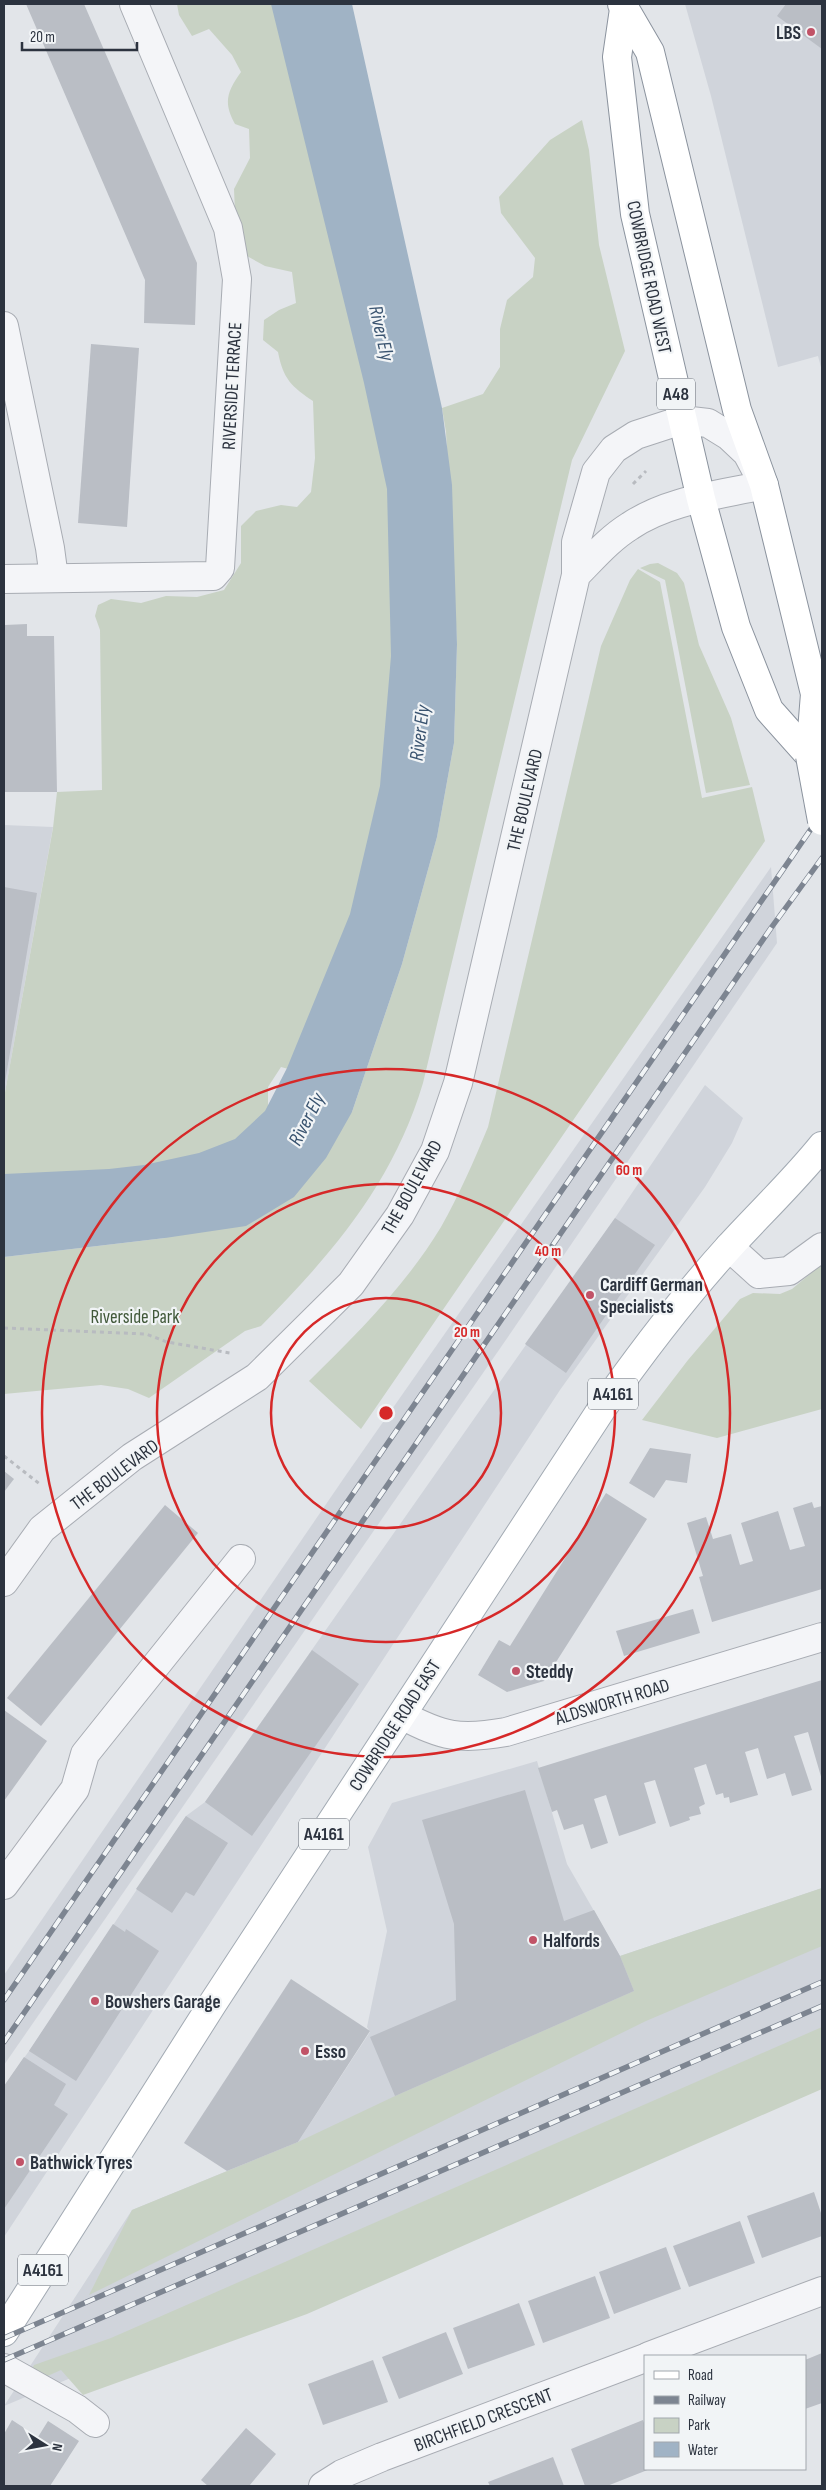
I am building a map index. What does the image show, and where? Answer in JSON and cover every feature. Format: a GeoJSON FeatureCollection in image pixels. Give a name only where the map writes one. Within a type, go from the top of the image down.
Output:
{"type":"FeatureCollection","features":[{"type":"Feature","properties":{"kind":"main road","name":"COWBRIDGE ROAD WEST"},"geometry":{"type":"LineString","coordinates":[[623,6],[617,57],[635,214],[701,499],[736,627],[769,710],[810,756]]}},
{"type":"Feature","properties":{"kind":"main road","name":"COWBRIDGE ROAD WEST"},"geometry":{"type":"LineString","coordinates":[[623,6],[650,52],[737,410],[764,485],[815,694],[810,756],[822,821]]}},
{"type":"Feature","properties":{"kind":"main road","name":"COWBRIDGE ROAD EAST"},"geometry":{"type":"LineString","coordinates":[[4,2332],[150,2101],[601,1410],[660,1328],[729,1247],[803,1169],[822,1146]]}},
{"type":"Feature","properties":{"kind":"street","name":"RIVERSIDE TERRACE"},"geometry":{"type":"LineString","coordinates":[[4,579],[213,576],[220,568],[237,279],[234,252],[228,228],[134,4]]}},
{"type":"Feature","properties":{"kind":"street"},"geometry":{"type":"LineString","coordinates":[[4,326],[50,548],[54,578]]}},
{"type":"Feature","properties":{"kind":"street","name":"THE BOULEVARD"},"geometry":{"type":"LineString","coordinates":[[4,1582],[42,1529],[132,1457],[257,1377],[283,1353],[350,1284],[400,1215],[435,1151],[458,1083],[576,575],[576,542],[579,528],[596,472],[614,449],[647,429],[682,420],[708,423],[729,436],[746,453],[764,485]]}},
{"type":"Feature","properties":{"kind":"street"},"geometry":{"type":"LineString","coordinates":[[576,575],[608,542],[630,525],[668,507],[764,485]]}},
{"type":"Feature","properties":{"kind":"street"},"geometry":{"type":"LineString","coordinates":[[729,1247],[759,1274],[789,1271],[822,1247]]}},
{"type":"Feature","properties":{"kind":"street"},"geometry":{"type":"LineString","coordinates":[[4,1885],[75,1789],[85,1754],[241,1559]]}},
{"type":"Feature","properties":{"kind":"street","name":"ALDSWORTH ROAD"},"geometry":{"type":"LineString","coordinates":[[402,1715],[431,1731],[458,1737],[483,1736],[506,1732],[822,1637]]}},
{"type":"Feature","properties":{"kind":"street"},"geometry":{"type":"LineString","coordinates":[[652,2355],[822,2291]]}},
{"type":"Feature","properties":{"kind":"street","name":"BIRCHFIELD CRESCENT"},"geometry":{"type":"LineString","coordinates":[[323,2486],[342,2474],[382,2457],[644,2358]]}},
{"type":"Feature","properties":{"kind":"street"},"geometry":{"type":"LineString","coordinates":[[4,2368],[77,2409],[95,2423]]}},
{"type":"Feature","properties":{"kind":"path"},"geometry":{"type":"LineString","coordinates":[[4,1328],[146,1334],[167,1342],[235,1353],[257,1377]]}},
{"type":"Feature","properties":{"kind":"path"},"geometry":{"type":"LineString","coordinates":[[4,1456],[42,1486]]}},
{"type":"Feature","properties":{"kind":"shaded area"},"geometry":{"type":"Polygon","coordinates":[[[685,4],[822,4],[822,371],[818,356],[778,367],[711,96],[685,4]]]}},
{"type":"Feature","properties":{"kind":"shaded area"},"geometry":{"type":"Polygon","coordinates":[[[4,825],[53,827],[4,1098],[4,825]]]}},
{"type":"Feature","properties":{"kind":"shaded area"},"geometry":{"type":"Polygon","coordinates":[[[771,867],[777,943],[512,1331],[4,2065],[4,1975],[346,1475],[771,867]]]}},
{"type":"Feature","properties":{"kind":"shaded area"},"geometry":{"type":"Polygon","coordinates":[[[705,1085],[743,1118],[732,1143],[705,1187],[560,1390],[4,2237],[4,2086],[186,1816],[205,1802],[615,1218],[705,1085]]]}},
{"type":"Feature","properties":{"kind":"shaded area"},"geometry":{"type":"Polygon","coordinates":[[[537,1761],[567,1864],[620,1956],[822,1888],[822,2063],[4,2406],[132,2210],[298,2142],[370,2032],[367,2027],[387,1931],[368,1847],[392,1803],[537,1761]]]}},
{"type":"Feature","properties":{"kind":"green space"},"geometry":{"type":"Polygon","coordinates":[[[177,4],[291,4],[402,368],[395,759],[307,1074],[281,1067],[268,1087],[268,1129],[253,1163],[4,1200],[4,1098],[53,828],[57,792],[102,790],[100,630],[95,616],[98,605],[111,599],[141,603],[166,596],[197,597],[224,590],[241,563],[241,526],[256,511],[281,505],[297,507],[311,492],[315,458],[313,401],[294,386],[286,376],[278,352],[263,340],[264,320],[279,310],[296,303],[292,272],[265,266],[247,256],[242,228],[235,213],[234,189],[250,158],[249,129],[235,124],[228,103],[232,85],[241,72],[232,55],[209,29],[192,36],[179,15],[177,4]]]}},
{"type":"Feature","properties":{"kind":"green space","name":"Riverside Park"},"geometry":{"type":"Polygon","coordinates":[[[582,120],[589,150],[599,245],[625,351],[572,460],[423,1083],[395,1153],[378,1185],[358,1215],[312,1271],[261,1326],[245,1331],[149,1398],[128,1389],[101,1385],[4,1394],[4,1257],[165,1238],[352,1112],[402,964],[437,837],[454,743],[457,644],[446,432],[442,408],[483,394],[500,367],[500,329],[507,300],[533,277],[535,258],[501,213],[499,197],[550,140],[582,120]]]}},
{"type":"Feature","properties":{"kind":"green space"},"geometry":{"type":"Polygon","coordinates":[[[658,563],[677,573],[684,583],[699,645],[731,718],[750,785],[706,793],[665,580],[640,568],[658,563]]]}},
{"type":"Feature","properties":{"kind":"green space"},"geometry":{"type":"Polygon","coordinates":[[[638,569],[660,582],[702,798],[752,787],[765,841],[361,1429],[309,1381],[397,1289],[427,1248],[454,1203],[488,1127],[601,646],[630,580],[638,569]]]}},
{"type":"Feature","properties":{"kind":"green space"},"geometry":{"type":"Polygon","coordinates":[[[822,1264],[822,1409],[717,1438],[642,1420],[688,1360],[740,1299],[753,1293],[780,1294],[792,1289],[822,1264]]]}},
{"type":"Feature","properties":{"kind":"green space"},"geometry":{"type":"Polygon","coordinates":[[[822,1888],[822,1946],[646,2021],[89,2295],[132,2210],[298,2142],[395,2096],[634,1991],[620,1956],[822,1888]]]}},
{"type":"Feature","properties":{"kind":"green space"},"geometry":{"type":"Polygon","coordinates":[[[822,2027],[822,2089],[307,2314],[83,2395],[61,2370],[23,2387],[34,2365],[111,2338],[822,2027]]]}},
{"type":"Feature","properties":{"kind":"water","name":"River Ely"},"geometry":{"type":"Polygon","coordinates":[[[271,4],[352,4],[442,408],[452,485],[457,644],[454,743],[437,837],[402,964],[352,1112],[326,1158],[294,1197],[246,1226],[165,1238],[4,1257],[4,1174],[109,1169],[144,1165],[199,1153],[235,1139],[265,1111],[287,1068],[350,914],[380,786],[391,656],[387,489],[364,383],[271,4]]]}},
{"type":"Feature","properties":{"kind":"building"},"geometry":{"type":"Polygon","coordinates":[[[26,4],[84,4],[197,263],[195,325],[144,323],[145,280],[26,4]]]}},
{"type":"Feature","properties":{"kind":"building","name":"LBS"},"geometry":{"type":"Polygon","coordinates":[[[786,4],[822,4],[822,49],[777,16],[786,4]]]}},
{"type":"Feature","properties":{"kind":"building"},"geometry":{"type":"Polygon","coordinates":[[[91,344],[139,348],[127,527],[78,523],[91,344]]]}},
{"type":"Feature","properties":{"kind":"building"},"geometry":{"type":"Polygon","coordinates":[[[5,620],[5,625],[27,624],[27,636],[54,636],[57,792],[4,792],[5,620]]]}},
{"type":"Feature","properties":{"kind":"building"},"geometry":{"type":"Polygon","coordinates":[[[4,887],[37,893],[5,1082],[4,1082],[4,887]]]}},
{"type":"Feature","properties":{"kind":"building","name":"Cardiff German Specialists"},"geometry":{"type":"Polygon","coordinates":[[[615,1218],[655,1245],[566,1373],[525,1344],[615,1218]]]}},
{"type":"Feature","properties":{"kind":"building"},"geometry":{"type":"Polygon","coordinates":[[[650,1448],[691,1454],[687,1483],[666,1480],[654,1498],[629,1483],[650,1448]]]}},
{"type":"Feature","properties":{"kind":"building"},"geometry":{"type":"Polygon","coordinates":[[[4,1471],[14,1479],[4,1492],[4,1471]]]}},
{"type":"Feature","properties":{"kind":"building"},"geometry":{"type":"Polygon","coordinates":[[[606,1493],[647,1519],[544,1681],[507,1692],[478,1675],[499,1640],[510,1646],[606,1493]]]}},
{"type":"Feature","properties":{"kind":"building"},"geometry":{"type":"Polygon","coordinates":[[[812,1502],[814,1508],[822,1506],[822,1589],[712,1622],[699,1577],[703,1576],[687,1523],[706,1517],[713,1539],[731,1534],[740,1565],[753,1561],[741,1523],[778,1511],[790,1550],[805,1546],[793,1508],[812,1502]]]}},
{"type":"Feature","properties":{"kind":"building"},"geometry":{"type":"Polygon","coordinates":[[[165,1505],[198,1533],[41,1726],[7,1698],[165,1505]]]}},
{"type":"Feature","properties":{"kind":"building"},"geometry":{"type":"Polygon","coordinates":[[[693,1609],[700,1633],[624,1656],[616,1631],[693,1609]]]}},
{"type":"Feature","properties":{"kind":"building"},"geometry":{"type":"Polygon","coordinates":[[[312,1650],[359,1684],[252,1836],[205,1802],[312,1650]]]}},
{"type":"Feature","properties":{"kind":"building"},"geometry":{"type":"Polygon","coordinates":[[[822,1680],[822,1780],[808,1732],[794,1736],[812,1790],[792,1796],[785,1773],[767,1779],[758,1748],[745,1752],[758,1795],[730,1803],[729,1797],[724,1798],[723,1793],[716,1795],[706,1764],[694,1768],[705,1804],[699,1807],[701,1814],[689,1817],[690,1820],[670,1827],[655,1780],[644,1783],[656,1823],[619,1836],[606,1795],[594,1799],[608,1843],[591,1849],[583,1824],[564,1830],[557,1810],[552,1812],[538,1768],[822,1680]]]}},
{"type":"Feature","properties":{"kind":"building"},"geometry":{"type":"Polygon","coordinates":[[[4,1710],[47,1741],[4,1801],[4,1710]]]}},
{"type":"Feature","properties":{"kind":"building","name":"Halfords"},"geometry":{"type":"Polygon","coordinates":[[[525,1790],[564,1921],[594,1910],[620,1956],[634,1991],[395,2096],[370,2037],[456,2000],[454,1924],[422,1820],[525,1790]]]}},
{"type":"Feature","properties":{"kind":"building"},"geometry":{"type":"Polygon","coordinates":[[[186,1816],[228,1843],[194,1896],[186,1892],[172,1913],[136,1889],[186,1816]]]}},
{"type":"Feature","properties":{"kind":"building","name":"Bowshers Garage"},"geometry":{"type":"Polygon","coordinates":[[[113,1924],[125,1932],[126,1929],[159,1951],[76,2081],[29,2051],[113,1924]]]}},
{"type":"Feature","properties":{"kind":"building"},"geometry":{"type":"Polygon","coordinates":[[[291,1979],[370,2031],[298,2142],[227,2171],[184,2143],[291,1979]]]}},
{"type":"Feature","properties":{"kind":"building","name":"Bathwick Tyres"},"geometry":{"type":"Polygon","coordinates":[[[24,2057],[66,2084],[54,2105],[68,2114],[4,2209],[4,2086],[24,2057]]]}},
{"type":"Feature","properties":{"kind":"building"},"geometry":{"type":"Polygon","coordinates":[[[814,2192],[822,2216],[822,2236],[762,2258],[747,2216],[814,2192]]]}},
{"type":"Feature","properties":{"kind":"building"},"geometry":{"type":"Polygon","coordinates":[[[740,2221],[755,2263],[689,2287],[673,2246],[740,2221]]]}},
{"type":"Feature","properties":{"kind":"building"},"geometry":{"type":"Polygon","coordinates":[[[666,2247],[681,2289],[614,2314],[599,2272],[666,2247]]]}},
{"type":"Feature","properties":{"kind":"building"},"geometry":{"type":"Polygon","coordinates":[[[595,2276],[610,2318],[543,2343],[528,2301],[595,2276]]]}},
{"type":"Feature","properties":{"kind":"building"},"geometry":{"type":"Polygon","coordinates":[[[519,2303],[535,2345],[468,2369],[453,2328],[519,2303]]]}},
{"type":"Feature","properties":{"kind":"building"},"geometry":{"type":"Polygon","coordinates":[[[446,2332],[463,2374],[399,2399],[382,2357],[446,2332]]]}},
{"type":"Feature","properties":{"kind":"building"},"geometry":{"type":"Polygon","coordinates":[[[822,2353],[822,2403],[806,2409],[806,2360],[822,2353]]]}},
{"type":"Feature","properties":{"kind":"building"},"geometry":{"type":"Polygon","coordinates":[[[373,2360],[388,2402],[323,2425],[308,2384],[373,2360]]]}},
{"type":"Feature","properties":{"kind":"building"},"geometry":{"type":"Polygon","coordinates":[[[12,2420],[38,2437],[48,2421],[79,2441],[50,2486],[4,2486],[4,2434],[12,2420]]]}},
{"type":"Feature","properties":{"kind":"building"},"geometry":{"type":"Polygon","coordinates":[[[643,2420],[644,2470],[647,2470],[607,2486],[585,2486],[571,2449],[643,2420]]]}},
{"type":"Feature","properties":{"kind":"building"},"geometry":{"type":"Polygon","coordinates":[[[246,2428],[276,2454],[249,2486],[208,2486],[201,2480],[246,2428]]]}},
{"type":"Feature","properties":{"kind":"building"},"geometry":{"type":"Polygon","coordinates":[[[553,2457],[564,2486],[490,2486],[488,2482],[553,2457]]]}},
{"type":"Feature","properties":{"kind":"railway"},"geometry":{"type":"LineString","coordinates":[[4,2000],[822,813]]}},
{"type":"Feature","properties":{"kind":"railway"},"geometry":{"type":"LineString","coordinates":[[4,2042],[771,928],[822,858]]}},
{"type":"Feature","properties":{"kind":"railway"},"geometry":{"type":"LineString","coordinates":[[4,2338],[822,1982]]}},
{"type":"Feature","properties":{"kind":"railway"},"geometry":{"type":"LineString","coordinates":[[4,2360],[822,2006]]}},
{"type":"Feature","properties":{"kind":"place","name":"LBS"},"geometry":{"type":"Point","coordinates":[811,32]}},
{"type":"Feature","properties":{"kind":"place","name":"Cardiff German Specialists"},"geometry":{"type":"Point","coordinates":[590,1295]}},
{"type":"Feature","properties":{"kind":"place","name":"Steddy"},"geometry":{"type":"Point","coordinates":[516,1671]}},
{"type":"Feature","properties":{"kind":"place","name":"Halfords"},"geometry":{"type":"Point","coordinates":[533,1940]}},
{"type":"Feature","properties":{"kind":"place","name":"Bowshers Garage"},"geometry":{"type":"Point","coordinates":[95,2001]}},
{"type":"Feature","properties":{"kind":"place","name":"Esso"},"geometry":{"type":"Point","coordinates":[305,2051]}},
{"type":"Feature","properties":{"kind":"place","name":"Bathwick Tyres"},"geometry":{"type":"Point","coordinates":[20,2162]}}]}
